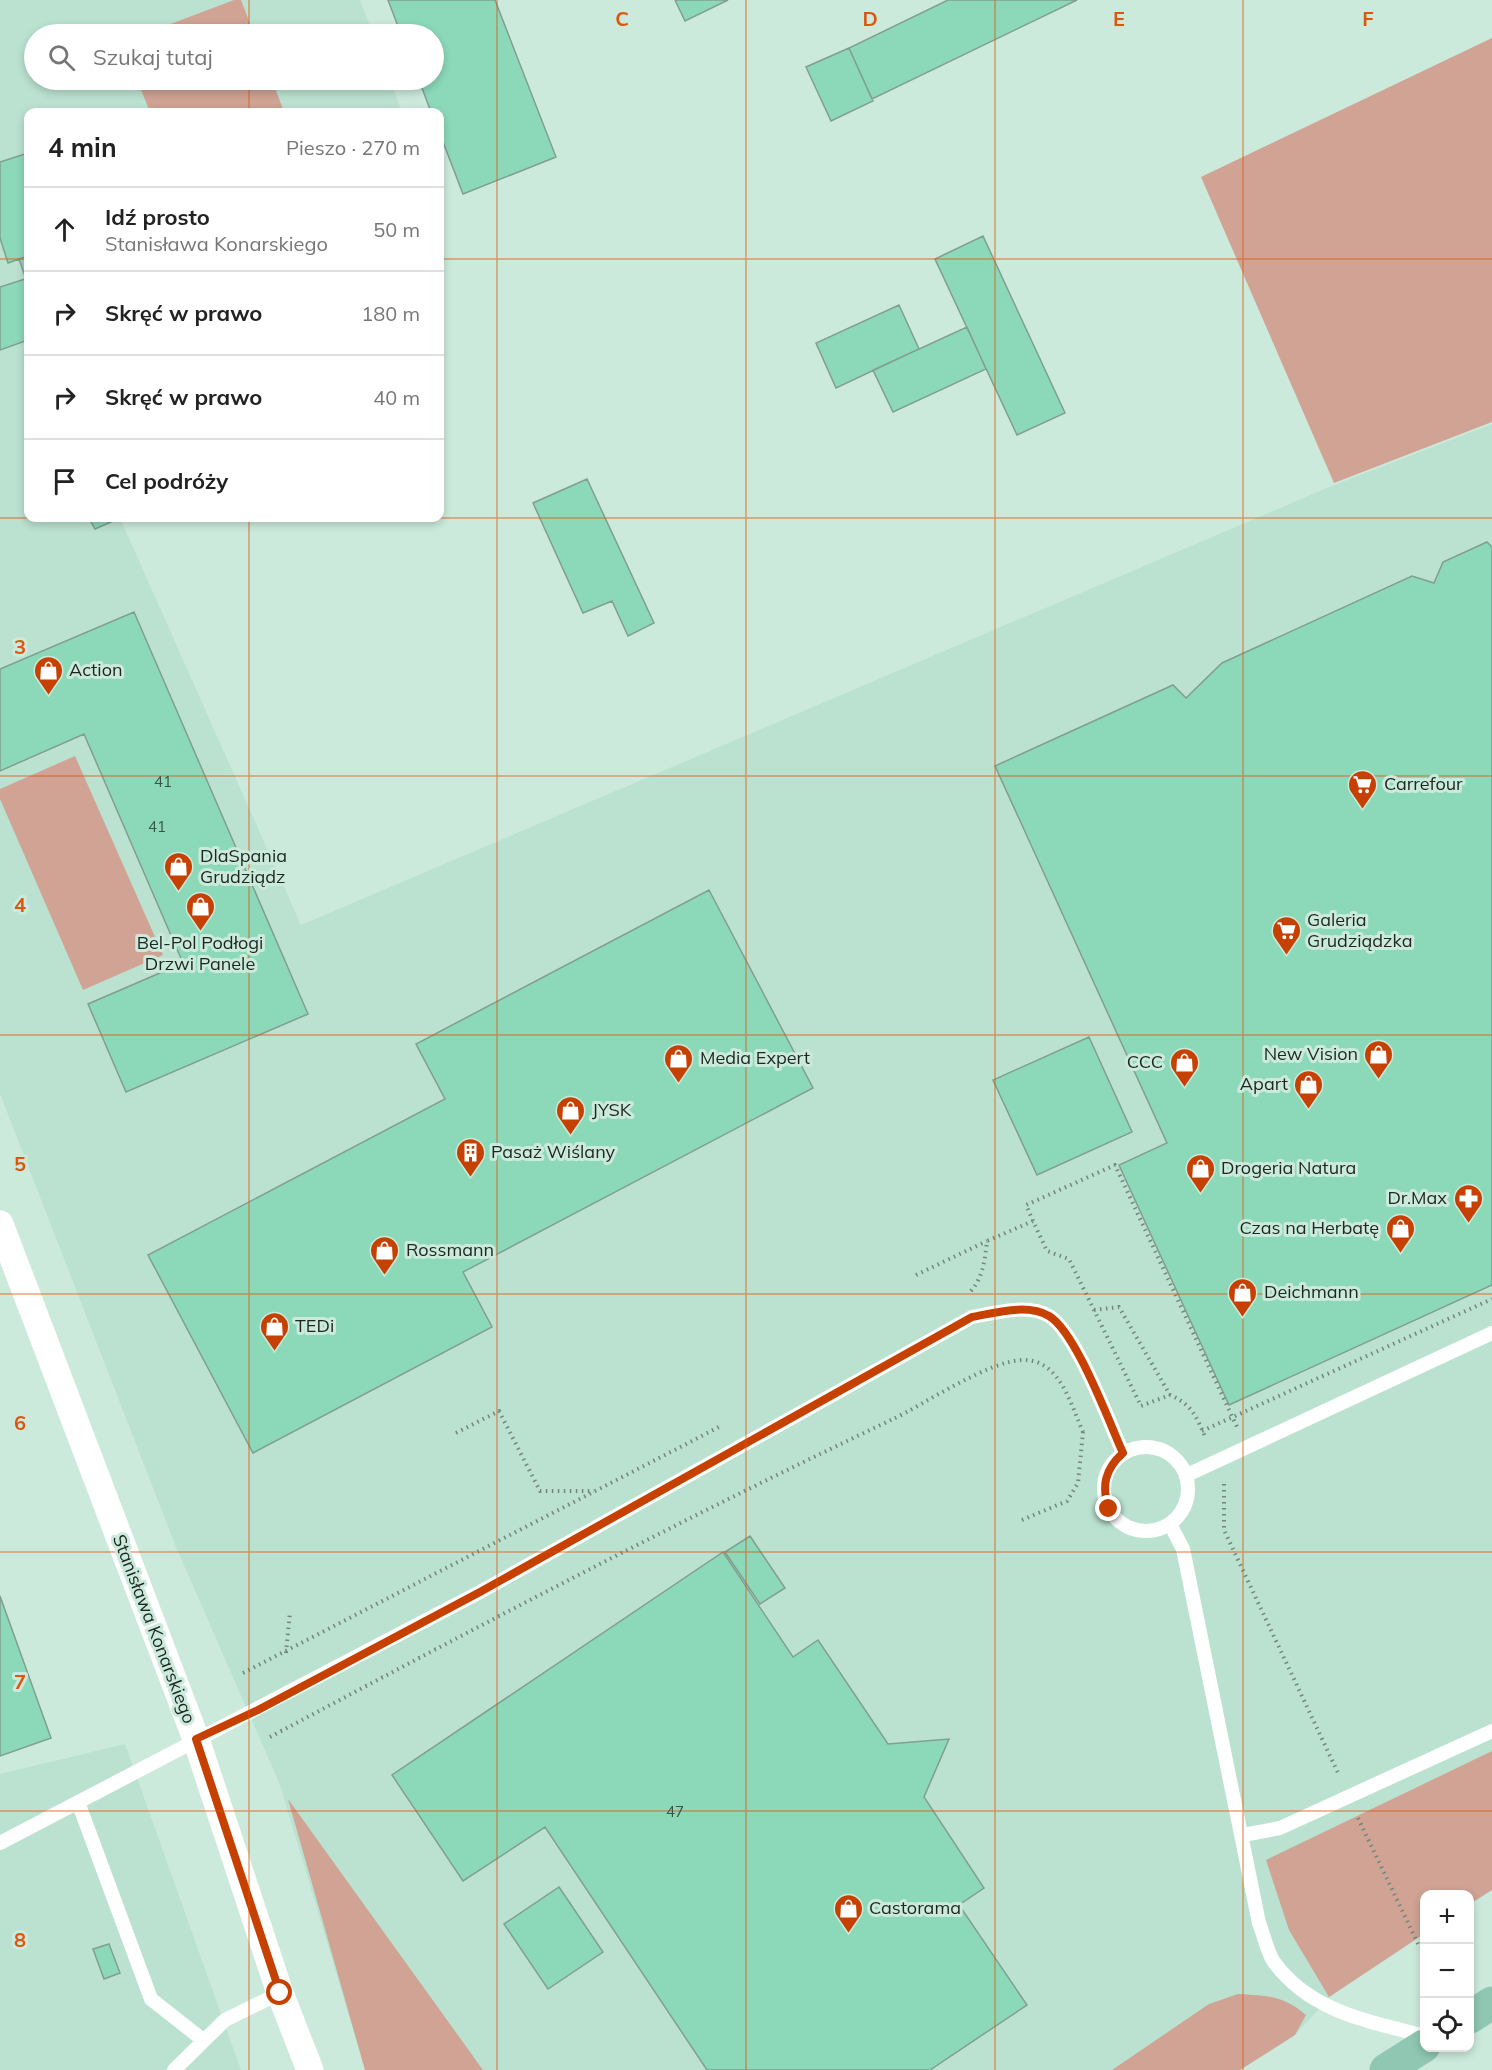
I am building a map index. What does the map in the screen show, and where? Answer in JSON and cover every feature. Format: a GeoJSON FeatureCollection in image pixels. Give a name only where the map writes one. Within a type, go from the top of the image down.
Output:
{"type":"FeatureCollection","features":[{"type":"Feature","properties":{"kind":"main road"},"geometry":{"type":"LineString","coordinates":[[1474,2014],[1492,2003]]}},
{"type":"Feature","properties":{"kind":"main road"},"geometry":{"type":"LineString","coordinates":[[1386,2070],[1420,2049]]}},
{"type":"Feature","properties":{"kind":"street","name":"Stanisława Konarskiego"},"geometry":{"type":"LineString","coordinates":[[0,1224],[196,1739],[280,1993],[310,2070]]}},
{"type":"Feature","properties":{"kind":"lane"},"geometry":{"type":"LineString","coordinates":[[0,1843],[480,1592],[972,1317],[1016,1309],[1048,1315],[1073,1344],[1123,1453]]}},
{"type":"Feature","properties":{"kind":"lane"},"geometry":{"type":"LineString","coordinates":[[1187,1475],[1492,1333]]}},
{"type":"Feature","properties":{"kind":"lane"},"geometry":{"type":"LineString","coordinates":[[1135,1448],[1160,1449],[1181,1464],[1187,1475],[1189,1489],[1180,1515],[1170,1524],[1157,1530],[1130,1528],[1118,1520],[1109,1509],[1105,1497],[1107,1473],[1123,1453],[1135,1448]]}},
{"type":"Feature","properties":{"kind":"lane"},"geometry":{"type":"LineString","coordinates":[[1170,1524],[1183,1549],[1243,1835],[1259,1923],[1273,1961],[1293,1983],[1327,2008],[1420,2035]]}},
{"type":"Feature","properties":{"kind":"lane"},"geometry":{"type":"LineString","coordinates":[[1243,1835],[1280,1828],[1492,1731]]}},
{"type":"Feature","properties":{"kind":"lane"},"geometry":{"type":"LineString","coordinates":[[78,1802],[151,1999],[203,2040]]}},
{"type":"Feature","properties":{"kind":"lane"},"geometry":{"type":"LineString","coordinates":[[174,2070],[225,2020],[280,1993]]}},
{"type":"Feature","properties":{"kind":"path"},"geometry":{"type":"LineString","coordinates":[[1141,1406],[1069,1259],[1047,1251],[1026,1205],[1115,1165],[1232,1417]]}},
{"type":"Feature","properties":{"kind":"path"},"geometry":{"type":"LineString","coordinates":[[916,1275],[1033,1221]]}},
{"type":"Feature","properties":{"kind":"path"},"geometry":{"type":"LineString","coordinates":[[967,1296],[978,1283],[985,1263],[987,1241]]}},
{"type":"Feature","properties":{"kind":"path"},"geometry":{"type":"LineString","coordinates":[[1202,1431],[1492,1299]]}},
{"type":"Feature","properties":{"kind":"path"},"geometry":{"type":"LineString","coordinates":[[1094,1310],[1119,1308],[1125,1314],[1170,1395],[1188,1404],[1202,1431],[1224,1479],[1224,1530],[1420,1948]]}},
{"type":"Feature","properties":{"kind":"path"},"geometry":{"type":"LineString","coordinates":[[270,1737],[632,1546],[915,1409],[998,1365],[1026,1360],[1043,1365],[1058,1377],[1083,1432],[1084,1448],[1078,1483],[1067,1502],[1022,1520]]}},
{"type":"Feature","properties":{"kind":"path"},"geometry":{"type":"LineString","coordinates":[[1083,1432],[1170,1395]]}},
{"type":"Feature","properties":{"kind":"path"},"geometry":{"type":"LineString","coordinates":[[456,1433],[499,1411],[540,1491],[596,1491]]}},
{"type":"Feature","properties":{"kind":"path"},"geometry":{"type":"LineString","coordinates":[[243,1673],[286,1653],[729,1422]]}},
{"type":"Feature","properties":{"kind":"path"},"geometry":{"type":"LineString","coordinates":[[286,1653],[290,1612]]}},
{"type":"Feature","properties":{"kind":"shaded area"},"geometry":{"type":"Polygon","coordinates":[[[0,0],[360,0],[369,24],[24,24],[24,90],[394,90],[400,108],[24,108],[24,522],[122,522],[301,925],[1334,485],[1492,424],[1492,1890],[1474,1901],[1474,1890],[1420,1890],[1420,1937],[1330,1997],[1295,2035],[1240,2070],[365,2070],[280,1785],[176,1547],[0,1094],[0,0]]]}},
{"type":"Feature","properties":{"kind":"shaded area"},"geometry":{"type":"Polygon","coordinates":[[[234,0],[241,0],[250,24],[170,24],[234,0]]]}},
{"type":"Feature","properties":{"kind":"shaded area"},"geometry":{"type":"Polygon","coordinates":[[[1492,38],[1492,422],[1334,483],[1201,177],[1492,38]]]}},
{"type":"Feature","properties":{"kind":"shaded area"},"geometry":{"type":"Polygon","coordinates":[[[141,90],[276,90],[282,108],[148,108],[141,90]]]}},
{"type":"Feature","properties":{"kind":"shaded area"},"geometry":{"type":"Polygon","coordinates":[[[75,756],[163,955],[83,990],[0,799],[0,789],[75,756]]]}},
{"type":"Feature","properties":{"kind":"shaded area"},"geometry":{"type":"Polygon","coordinates":[[[125,1744],[241,2070],[0,2070],[0,1774],[125,1744]]]}},
{"type":"Feature","properties":{"kind":"shaded area"},"geometry":{"type":"Polygon","coordinates":[[[1492,1751],[1492,1890],[1474,1901],[1474,1890],[1420,1890],[1420,1937],[1329,1997],[1289,1930],[1266,1860],[1492,1751]]]}},
{"type":"Feature","properties":{"kind":"shaded area"},"geometry":{"type":"Polygon","coordinates":[[[288,1799],[483,2070],[365,2070],[288,1799]]]}},
{"type":"Feature","properties":{"kind":"shaded area"},"geometry":{"type":"Polygon","coordinates":[[[1238,1994],[1266,1996],[1282,2000],[1306,2015],[1295,2035],[1240,2070],[1112,2070],[1209,2004],[1238,1994]]]}},
{"type":"Feature","properties":{"kind":"building"},"geometry":{"type":"Polygon","coordinates":[[[388,0],[495,0],[556,157],[463,194],[444,144],[444,108],[430,108],[423,90],[444,90],[444,24],[397,24],[388,0]]]}},
{"type":"Feature","properties":{"kind":"building"},"geometry":{"type":"Polygon","coordinates":[[[675,0],[728,0],[685,21],[675,0]]]}},
{"type":"Feature","properties":{"kind":"building"},"geometry":{"type":"Polygon","coordinates":[[[948,0],[1077,0],[872,99],[849,48],[948,0]]]}},
{"type":"Feature","properties":{"kind":"building"},"geometry":{"type":"Polygon","coordinates":[[[849,48],[873,101],[831,121],[806,67],[849,48]]]}},
{"type":"Feature","properties":{"kind":"building"},"geometry":{"type":"Polygon","coordinates":[[[24,154],[24,257],[8,263],[0,238],[0,162],[24,154]]]}},
{"type":"Feature","properties":{"kind":"building"},"geometry":{"type":"Polygon","coordinates":[[[983,236],[1065,413],[1017,435],[935,259],[983,236]]]}},
{"type":"Feature","properties":{"kind":"building"},"geometry":{"type":"Polygon","coordinates":[[[24,257],[24,273],[19,259],[24,257]]]}},
{"type":"Feature","properties":{"kind":"building"},"geometry":{"type":"Polygon","coordinates":[[[24,279],[24,341],[0,350],[0,287],[24,279]]]}},
{"type":"Feature","properties":{"kind":"building"},"geometry":{"type":"Polygon","coordinates":[[[899,305],[919,349],[836,388],[816,343],[899,305]]]}},
{"type":"Feature","properties":{"kind":"building"},"geometry":{"type":"Polygon","coordinates":[[[967,327],[986,369],[893,412],[873,370],[967,327]]]}},
{"type":"Feature","properties":{"kind":"building"},"geometry":{"type":"Polygon","coordinates":[[[587,479],[654,623],[628,636],[612,601],[583,613],[533,503],[587,479]]]}},
{"type":"Feature","properties":{"kind":"building"},"geometry":{"type":"Polygon","coordinates":[[[91,522],[111,522],[95,529],[91,522]]]}},
{"type":"Feature","properties":{"kind":"building","name":"Galeria Grudziądzka"},"geometry":{"type":"Polygon","coordinates":[[[1487,542],[1492,547],[1492,1285],[1229,1405],[1119,1165],[1167,1143],[995,766],[1173,685],[1186,698],[1222,663],[1412,576],[1434,583],[1443,562],[1487,542]]]}},
{"type":"Feature","properties":{"kind":"building"},"geometry":{"type":"Polygon","coordinates":[[[134,612],[308,1014],[126,1092],[88,1004],[183,963],[84,734],[0,771],[0,669],[134,612]]]}},
{"type":"Feature","properties":{"kind":"building","name":"Pasaż Wiślany"},"geometry":{"type":"Polygon","coordinates":[[[709,890],[813,1088],[463,1272],[492,1327],[253,1453],[148,1255],[445,1099],[416,1044],[709,890]]]}},
{"type":"Feature","properties":{"kind":"building"},"geometry":{"type":"Polygon","coordinates":[[[1089,1037],[1132,1132],[1037,1175],[993,1080],[1089,1037]]]}},
{"type":"Feature","properties":{"kind":"building"},"geometry":{"type":"Polygon","coordinates":[[[750,1536],[785,1588],[760,1604],[725,1552],[750,1536]]]}},
{"type":"Feature","properties":{"kind":"building"},"geometry":{"type":"Polygon","coordinates":[[[723,1552],[793,1657],[818,1640],[888,1744],[949,1739],[924,1797],[984,1888],[959,1905],[1027,2005],[930,2070],[707,2070],[545,1827],[463,1881],[392,1775],[723,1552]]]}},
{"type":"Feature","properties":{"kind":"building"},"geometry":{"type":"Polygon","coordinates":[[[0,1596],[51,1738],[0,1756],[0,1596]]]}},
{"type":"Feature","properties":{"kind":"building"},"geometry":{"type":"Polygon","coordinates":[[[559,1887],[603,1952],[548,1989],[504,1924],[559,1887]]]}},
{"type":"Feature","properties":{"kind":"building"},"geometry":{"type":"Polygon","coordinates":[[[109,1944],[120,1973],[104,1979],[93,1949],[109,1944]]]}},
{"type":"Feature","properties":{"kind":"place","name":"Action"},"geometry":{"type":"Point","coordinates":[48,696]}},
{"type":"Feature","properties":{"kind":"place","name":"Carrefour"},"geometry":{"type":"Point","coordinates":[1363,810]}},
{"type":"Feature","properties":{"kind":"place","name":"DlaSpania Grudziądz"},"geometry":{"type":"Point","coordinates":[179,892]}},
{"type":"Feature","properties":{"kind":"place","name":"Bel-Pol Podłogi Drzwi Panele"},"geometry":{"type":"Point","coordinates":[200,932]}},
{"type":"Feature","properties":{"kind":"place","name":"Galeria Grudziądzka"},"geometry":{"type":"Point","coordinates":[1286,956]}},
{"type":"Feature","properties":{"kind":"place","name":"New Vision"},"geometry":{"type":"Point","coordinates":[1379,1080]}},
{"type":"Feature","properties":{"kind":"place","name":"Media Expert"},"geometry":{"type":"Point","coordinates":[679,1084]}},
{"type":"Feature","properties":{"kind":"place","name":"CCC"},"geometry":{"type":"Point","coordinates":[1184,1088]}},
{"type":"Feature","properties":{"kind":"place","name":"Apart"},"geometry":{"type":"Point","coordinates":[1309,1110]}},
{"type":"Feature","properties":{"kind":"place","name":"JYSK"},"geometry":{"type":"Point","coordinates":[571,1136]}},
{"type":"Feature","properties":{"kind":"place","name":"Pasaż Wiślany"},"geometry":{"type":"Point","coordinates":[470,1178]}},
{"type":"Feature","properties":{"kind":"place","name":"Drogeria Natura"},"geometry":{"type":"Point","coordinates":[1200,1194]}},
{"type":"Feature","properties":{"kind":"place","name":"Dr.Max"},"geometry":{"type":"Point","coordinates":[1468,1224]}},
{"type":"Feature","properties":{"kind":"place","name":"Czas na Herbatę"},"geometry":{"type":"Point","coordinates":[1400,1254]}},
{"type":"Feature","properties":{"kind":"place","name":"Rossmann"},"geometry":{"type":"Point","coordinates":[385,1276]}},
{"type":"Feature","properties":{"kind":"place","name":"Deichmann"},"geometry":{"type":"Point","coordinates":[1243,1318]}},
{"type":"Feature","properties":{"kind":"place","name":"TEDi"},"geometry":{"type":"Point","coordinates":[274,1352]}},
{"type":"Feature","properties":{"kind":"place","name":"Castorama"},"geometry":{"type":"Point","coordinates":[848,1934]}},
{"type":"Feature","properties":{"kind":"route"},"geometry":{"type":"LineString","coordinates":[[280,1993],[196,1739],[258,1710],[480,1592],[972,1317],[1016,1309],[1048,1315],[1060,1326],[1073,1344],[1123,1453],[1107,1473],[1104,1484],[1109,1509]]}}]}
